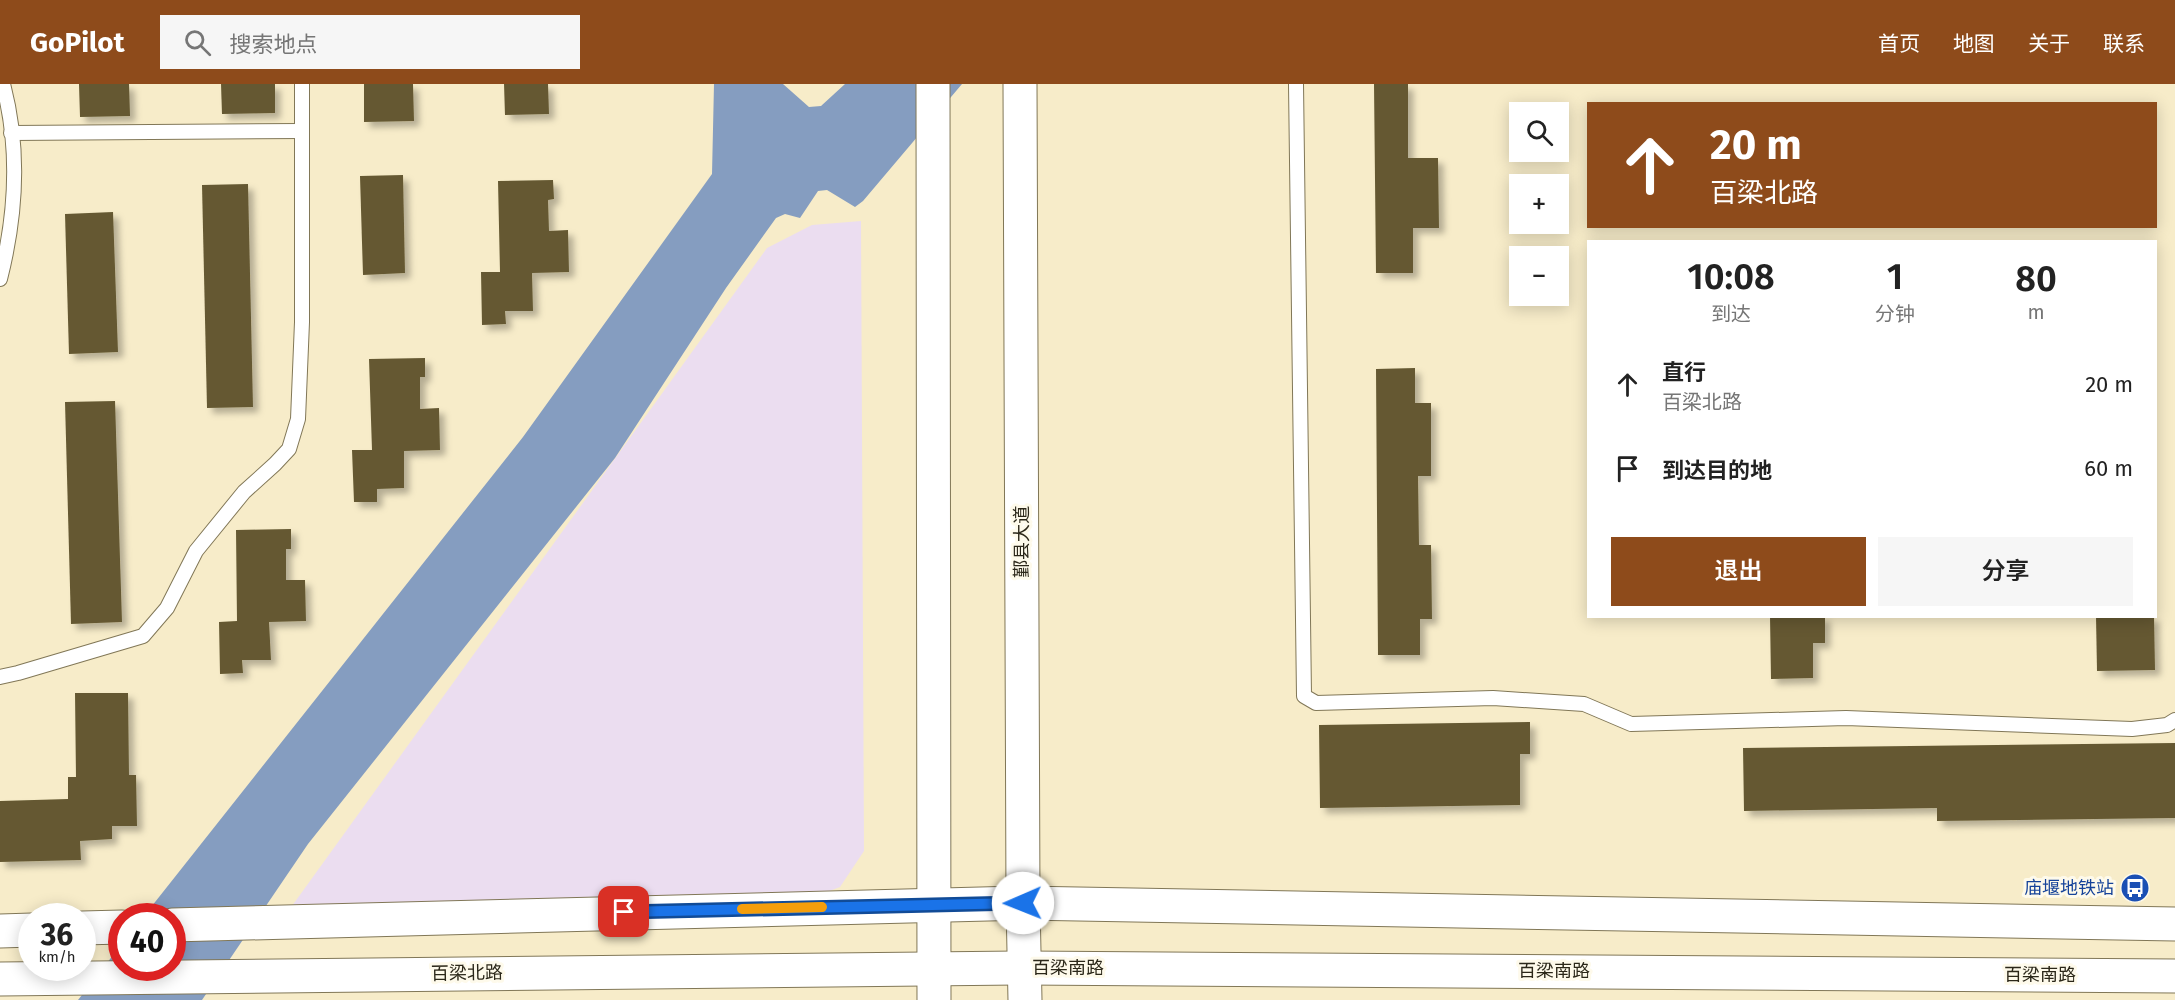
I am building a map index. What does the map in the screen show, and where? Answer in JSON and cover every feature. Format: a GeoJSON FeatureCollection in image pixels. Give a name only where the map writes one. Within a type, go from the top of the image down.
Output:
{"type":"FeatureCollection","features":[{"type":"Feature","properties":{"kind":"street"},"geometry":{"type":"LineString","coordinates":[[933,84],[933,984]]}},
{"type":"Feature","properties":{"kind":"street","name":"鄞县大道"},"geometry":{"type":"LineString","coordinates":[[1020,84],[1025,1000]]}},
{"type":"Feature","properties":{"kind":"street"},"geometry":{"type":"LineString","coordinates":[[186,924],[1023,903],[2175,924]]}},
{"type":"Feature","properties":{"kind":"street"},"geometry":{"type":"LineString","coordinates":[[0,931],[18,930]]}},
{"type":"Feature","properties":{"kind":"street","name":"百梁南路"},"geometry":{"type":"LineString","coordinates":[[933,984],[1025,968],[2175,976]]}},
{"type":"Feature","properties":{"kind":"street","name":"百梁北路"},"geometry":{"type":"LineString","coordinates":[[0,979],[933,984]]}},
{"type":"Feature","properties":{"kind":"lane"},"geometry":{"type":"LineString","coordinates":[[0,279],[8,248],[15,181],[9,108],[3,84]]}},
{"type":"Feature","properties":{"kind":"lane"},"geometry":{"type":"LineString","coordinates":[[0,676],[18,673],[143,636],[167,608],[196,551],[244,492],[289,448],[298,419],[302,333],[302,84]]}},
{"type":"Feature","properties":{"kind":"lane"},"geometry":{"type":"LineString","coordinates":[[1296,84],[1304,696],[1316,703],[1493,698],[1584,704],[1631,724],[1846,718],[2132,729],[2167,725],[2175,720]]}},
{"type":"Feature","properties":{"kind":"lane"},"geometry":{"type":"LineString","coordinates":[[11,133],[302,131]]}},
{"type":"Feature","properties":{"kind":"shaded area"},"geometry":{"type":"Polygon","coordinates":[[[861,221],[864,851],[840,887],[803,901],[284,917],[767,248],[812,225],[861,221]]]}},
{"type":"Feature","properties":{"kind":"water"},"geometry":{"type":"Polygon","coordinates":[[[714,84],[783,84],[809,107],[821,106],[845,84],[962,84],[863,201],[855,207],[827,190],[818,191],[800,218],[785,214],[776,218],[726,288],[615,458],[308,844],[202,1000],[78,1000],[93,981],[96,981],[96,977],[108,962],[108,981],[186,981],[186,903],[154,903],[523,437],[712,174],[714,84]]]}},
{"type":"Feature","properties":{"kind":"building"},"geometry":{"type":"Polygon","coordinates":[[[79,84],[129,84],[130,116],[80,117],[79,84]]]}},
{"type":"Feature","properties":{"kind":"building"},"geometry":{"type":"Polygon","coordinates":[[[221,84],[275,84],[275,113],[222,114],[221,84]]]}},
{"type":"Feature","properties":{"kind":"building"},"geometry":{"type":"Polygon","coordinates":[[[364,84],[413,84],[414,121],[364,122],[364,84]]]}},
{"type":"Feature","properties":{"kind":"building"},"geometry":{"type":"Polygon","coordinates":[[[504,84],[548,84],[549,114],[505,115],[504,84]]]}},
{"type":"Feature","properties":{"kind":"building"},"geometry":{"type":"Polygon","coordinates":[[[1374,84],[1408,84],[1408,158],[1438,158],[1439,228],[1413,228],[1413,273],[1376,273],[1374,84]]]}},
{"type":"Feature","properties":{"kind":"building"},"geometry":{"type":"Polygon","coordinates":[[[403,175],[405,273],[363,275],[360,176],[403,175]]]}},
{"type":"Feature","properties":{"kind":"building"},"geometry":{"type":"Polygon","coordinates":[[[553,180],[554,199],[548,200],[549,231],[568,230],[569,272],[532,273],[533,311],[505,311],[506,324],[482,325],[481,272],[500,272],[498,181],[553,180]]]}},
{"type":"Feature","properties":{"kind":"building"},"geometry":{"type":"Polygon","coordinates":[[[248,184],[253,407],[207,408],[202,185],[248,184]]]}},
{"type":"Feature","properties":{"kind":"building"},"geometry":{"type":"Polygon","coordinates":[[[113,212],[118,352],[69,354],[65,214],[113,212]]]}},
{"type":"Feature","properties":{"kind":"building"},"geometry":{"type":"Polygon","coordinates":[[[425,358],[425,377],[420,377],[420,409],[439,408],[440,450],[404,451],[404,488],[377,489],[377,502],[354,502],[352,450],[372,450],[369,359],[425,358]]]}},
{"type":"Feature","properties":{"kind":"building"},"geometry":{"type":"Polygon","coordinates":[[[1415,368],[1415,403],[1431,403],[1431,476],[1418,476],[1419,545],[1431,545],[1432,619],[1420,619],[1420,655],[1378,655],[1376,369],[1415,368]]]}},
{"type":"Feature","properties":{"kind":"building"},"geometry":{"type":"Polygon","coordinates":[[[115,401],[122,622],[71,624],[65,402],[115,401]]]}},
{"type":"Feature","properties":{"kind":"building"},"geometry":{"type":"Polygon","coordinates":[[[291,529],[291,549],[286,549],[286,580],[305,580],[306,621],[269,622],[271,660],[242,660],[243,673],[220,674],[219,622],[237,621],[236,530],[291,529]]]}},
{"type":"Feature","properties":{"kind":"building"},"geometry":{"type":"Polygon","coordinates":[[[1770,618],[1825,618],[1825,643],[1813,643],[1813,678],[1771,679],[1770,618]]]}},
{"type":"Feature","properties":{"kind":"building"},"geometry":{"type":"Polygon","coordinates":[[[2096,618],[2154,618],[2155,670],[2097,671],[2096,618]]]}},
{"type":"Feature","properties":{"kind":"building"},"geometry":{"type":"Polygon","coordinates":[[[75,693],[128,693],[129,775],[136,775],[137,826],[112,826],[112,839],[80,841],[81,860],[0,862],[0,801],[68,799],[68,777],[76,777],[75,693]]]}},
{"type":"Feature","properties":{"kind":"building"},"geometry":{"type":"Polygon","coordinates":[[[1530,722],[1530,754],[1520,754],[1520,805],[1320,808],[1319,725],[1530,722]]]}},
{"type":"Feature","properties":{"kind":"building"},"geometry":{"type":"Polygon","coordinates":[[[2175,743],[2175,818],[1937,821],[1937,808],[1744,811],[1743,748],[2175,743]]]}},
{"type":"Feature","properties":{"kind":"slow traffic"},"geometry":{"type":"LineString","coordinates":[[742,909],[822,907]]}},
{"type":"Feature","properties":{"kind":"place","name":"庙堰地铁站"},"geometry":{"type":"Point","coordinates":[2135,888]}},
{"type":"Feature","properties":{"kind":"route"},"geometry":{"type":"LineString","coordinates":[[624,912],[1023,903]]}}]}
